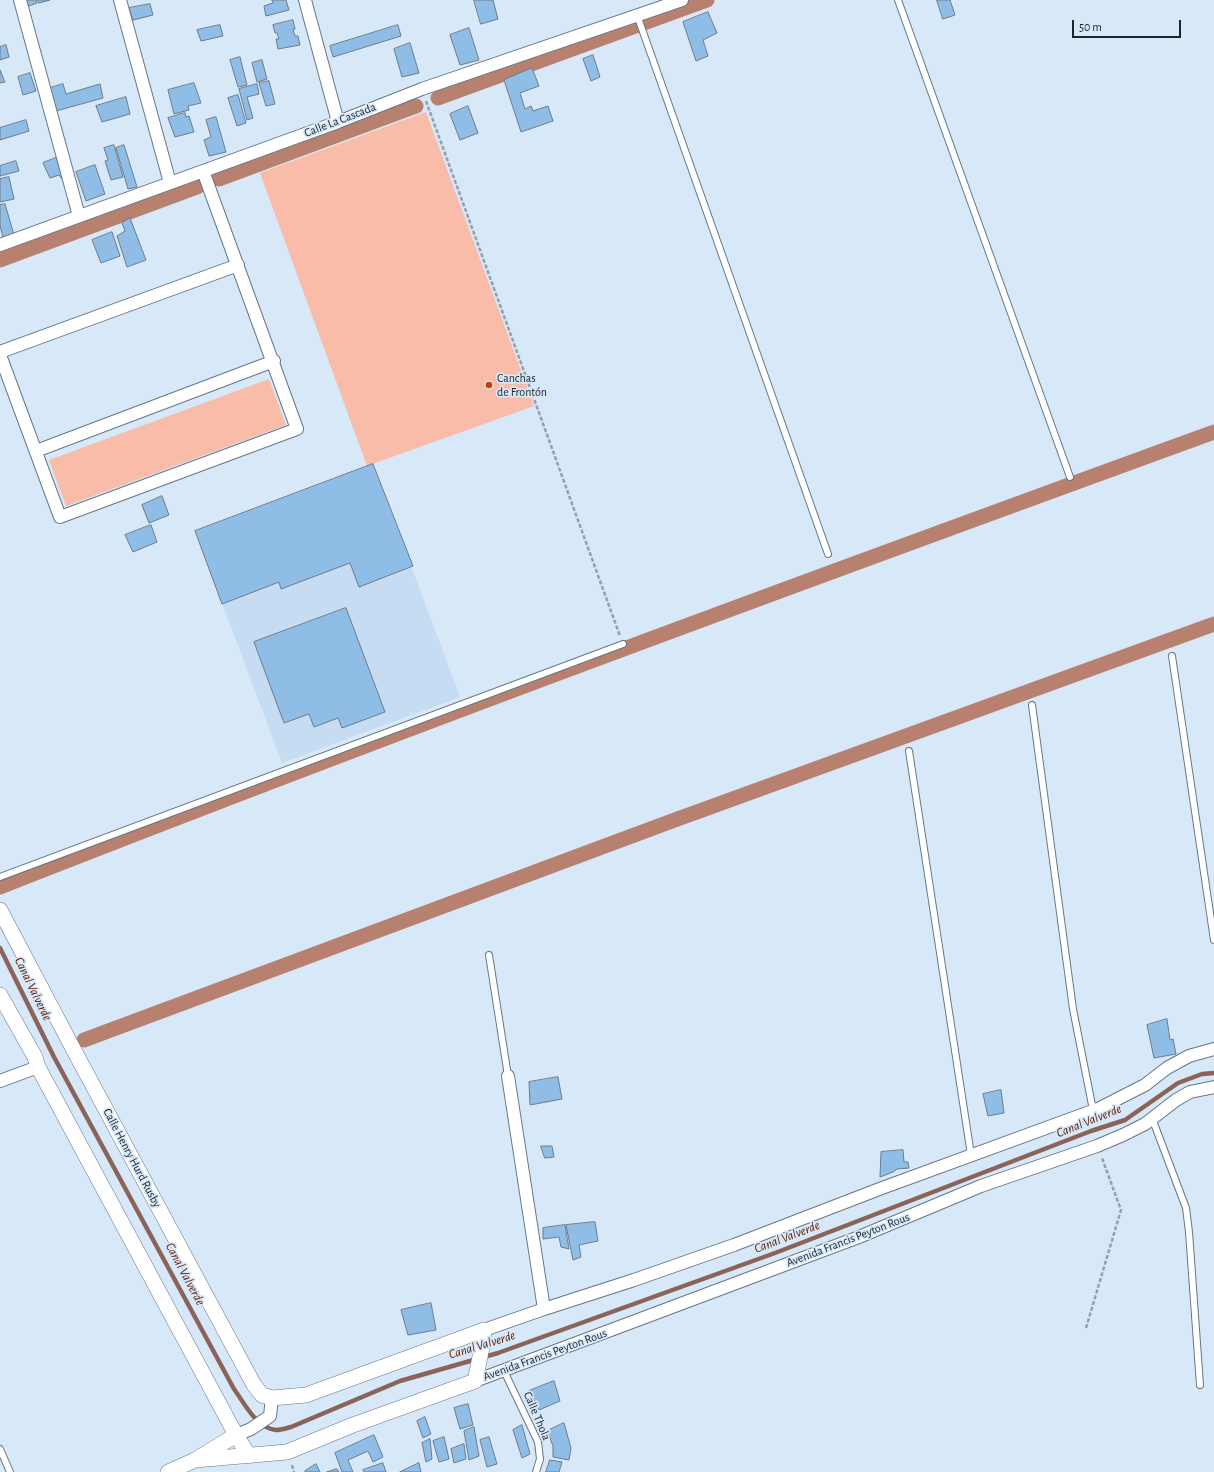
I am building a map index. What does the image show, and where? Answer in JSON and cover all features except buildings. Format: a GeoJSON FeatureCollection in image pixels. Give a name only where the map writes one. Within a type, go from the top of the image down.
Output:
{"type":"FeatureCollection","features":[{"type":"Feature","properties":{"kind":"street"},"geometry":{"type":"LineString","coordinates":[[20,0],[79,216]]}},
{"type":"Feature","properties":{"kind":"street"},"geometry":{"type":"LineString","coordinates":[[120,0],[170,183]]}},
{"type":"Feature","properties":{"kind":"street"},"geometry":{"type":"LineString","coordinates":[[305,0],[338,122]]}},
{"type":"Feature","properties":{"kind":"street","name":"Calle La Cascada"},"geometry":{"type":"LineString","coordinates":[[0,245],[338,122],[422,89],[637,15],[653,5],[682,0]]}},
{"type":"Feature","properties":{"kind":"street"},"geometry":{"type":"LineString","coordinates":[[203,171],[274,361],[297,429],[60,517],[0,354],[238,265]]}},
{"type":"Feature","properties":{"kind":"street"},"geometry":{"type":"LineString","coordinates":[[36,451],[274,361]]}},
{"type":"Feature","properties":{"kind":"street","name":"Calle Henry Hurd Rusby"},"geometry":{"type":"LineString","coordinates":[[0,910],[84,1070],[254,1385],[262,1395],[272,1398]]}},
{"type":"Feature","properties":{"kind":"street"},"geometry":{"type":"LineString","coordinates":[[0,995],[236,1435],[249,1456]]}},
{"type":"Feature","properties":{"kind":"street"},"geometry":{"type":"LineString","coordinates":[[168,1472],[195,1460],[236,1435],[251,1429],[270,1416],[272,1398],[306,1395],[544,1308],[634,1280],[727,1247],[1093,1110],[1144,1085],[1178,1062],[1190,1056],[1214,1049]]}},
{"type":"Feature","properties":{"kind":"street"},"geometry":{"type":"LineString","coordinates":[[0,1081],[38,1067]]}},
{"type":"Feature","properties":{"kind":"street"},"geometry":{"type":"LineString","coordinates":[[508,1076],[544,1308]]}},
{"type":"Feature","properties":{"kind":"street","name":"Avenida Francis Peyton Rous"},"geometry":{"type":"LineString","coordinates":[[476,1374],[504,1371],[859,1237],[981,1186],[1098,1146],[1145,1124],[1176,1100],[1190,1092],[1214,1087]]}},
{"type":"Feature","properties":{"kind":"street"},"geometry":{"type":"LineString","coordinates":[[195,1460],[287,1452],[476,1374],[484,1330]]}},
{"type":"Feature","properties":{"kind":"lane"},"geometry":{"type":"LineString","coordinates":[[898,0],[1070,477]]}},
{"type":"Feature","properties":{"kind":"lane"},"geometry":{"type":"LineString","coordinates":[[637,15],[828,554]]}},
{"type":"Feature","properties":{"kind":"lane"},"geometry":{"type":"LineString","coordinates":[[0,877],[623,644]]}},
{"type":"Feature","properties":{"kind":"lane"},"geometry":{"type":"LineString","coordinates":[[1172,656],[1214,940]]}},
{"type":"Feature","properties":{"kind":"lane"},"geometry":{"type":"LineString","coordinates":[[1032,706],[1073,1009],[1093,1110]]}},
{"type":"Feature","properties":{"kind":"lane"},"geometry":{"type":"LineString","coordinates":[[909,751],[971,1155]]}},
{"type":"Feature","properties":{"kind":"lane"},"geometry":{"type":"LineString","coordinates":[[489,955],[508,1076]]}},
{"type":"Feature","properties":{"kind":"lane"},"geometry":{"type":"LineString","coordinates":[[1152,1118],[1186,1208],[1200,1385]]}},
{"type":"Feature","properties":{"kind":"lane","name":"Calle Thola"},"geometry":{"type":"LineString","coordinates":[[504,1371],[538,1442],[540,1459],[536,1472]]}},
{"type":"Feature","properties":{"kind":"lane"},"geometry":{"type":"LineString","coordinates":[[0,1449],[10,1472]]}},
{"type":"Feature","properties":{"kind":"path"},"geometry":{"type":"LineString","coordinates":[[422,89],[623,644]]}},
{"type":"Feature","properties":{"kind":"path"},"geometry":{"type":"LineString","coordinates":[[1086,1328],[1121,1210],[1098,1146]]}},
{"type":"Feature","properties":{"kind":"shaded area"},"geometry":{"type":"Polygon","coordinates":[[[426,112],[534,406],[367,466],[260,173],[426,112]]]}},
{"type":"Feature","properties":{"kind":"shaded area"},"geometry":{"type":"Polygon","coordinates":[[[269,379],[286,425],[66,506],[49,460],[269,379]]]}},
{"type":"Feature","properties":{"kind":"shaded area"},"geometry":{"type":"Polygon","coordinates":[[[373,464],[460,697],[282,763],[195,531],[373,464]]]}},
{"type":"Feature","properties":{"kind":"waterway"},"geometry":{"type":"LineString","coordinates":[[438,98],[707,0]]}},
{"type":"Feature","properties":{"kind":"waterway"},"geometry":{"type":"LineString","coordinates":[[219,179],[416,106]]}},
{"type":"Feature","properties":{"kind":"waterway"},"geometry":{"type":"LineString","coordinates":[[0,260],[197,187]]}},
{"type":"Feature","properties":{"kind":"waterway"},"geometry":{"type":"LineString","coordinates":[[0,887],[302,770],[757,599],[1214,432]]}},
{"type":"Feature","properties":{"kind":"waterway"},"geometry":{"type":"LineString","coordinates":[[84,1040],[672,821],[1214,624]]}},
{"type":"Feature","properties":{"kind":"waterway","name":"Canal Valverde"},"geometry":{"type":"LineString","coordinates":[[0,948],[54,1057],[234,1389],[257,1420],[263,1425],[276,1430],[291,1427],[400,1381],[498,1353],[775,1253],[1091,1131],[1125,1120],[1178,1083],[1202,1074],[1214,1073]]}},
{"type":"Feature","properties":{"kind":"place","name":"Canchas de Frontón"},"geometry":{"type":"Point","coordinates":[489,385]}}]}
